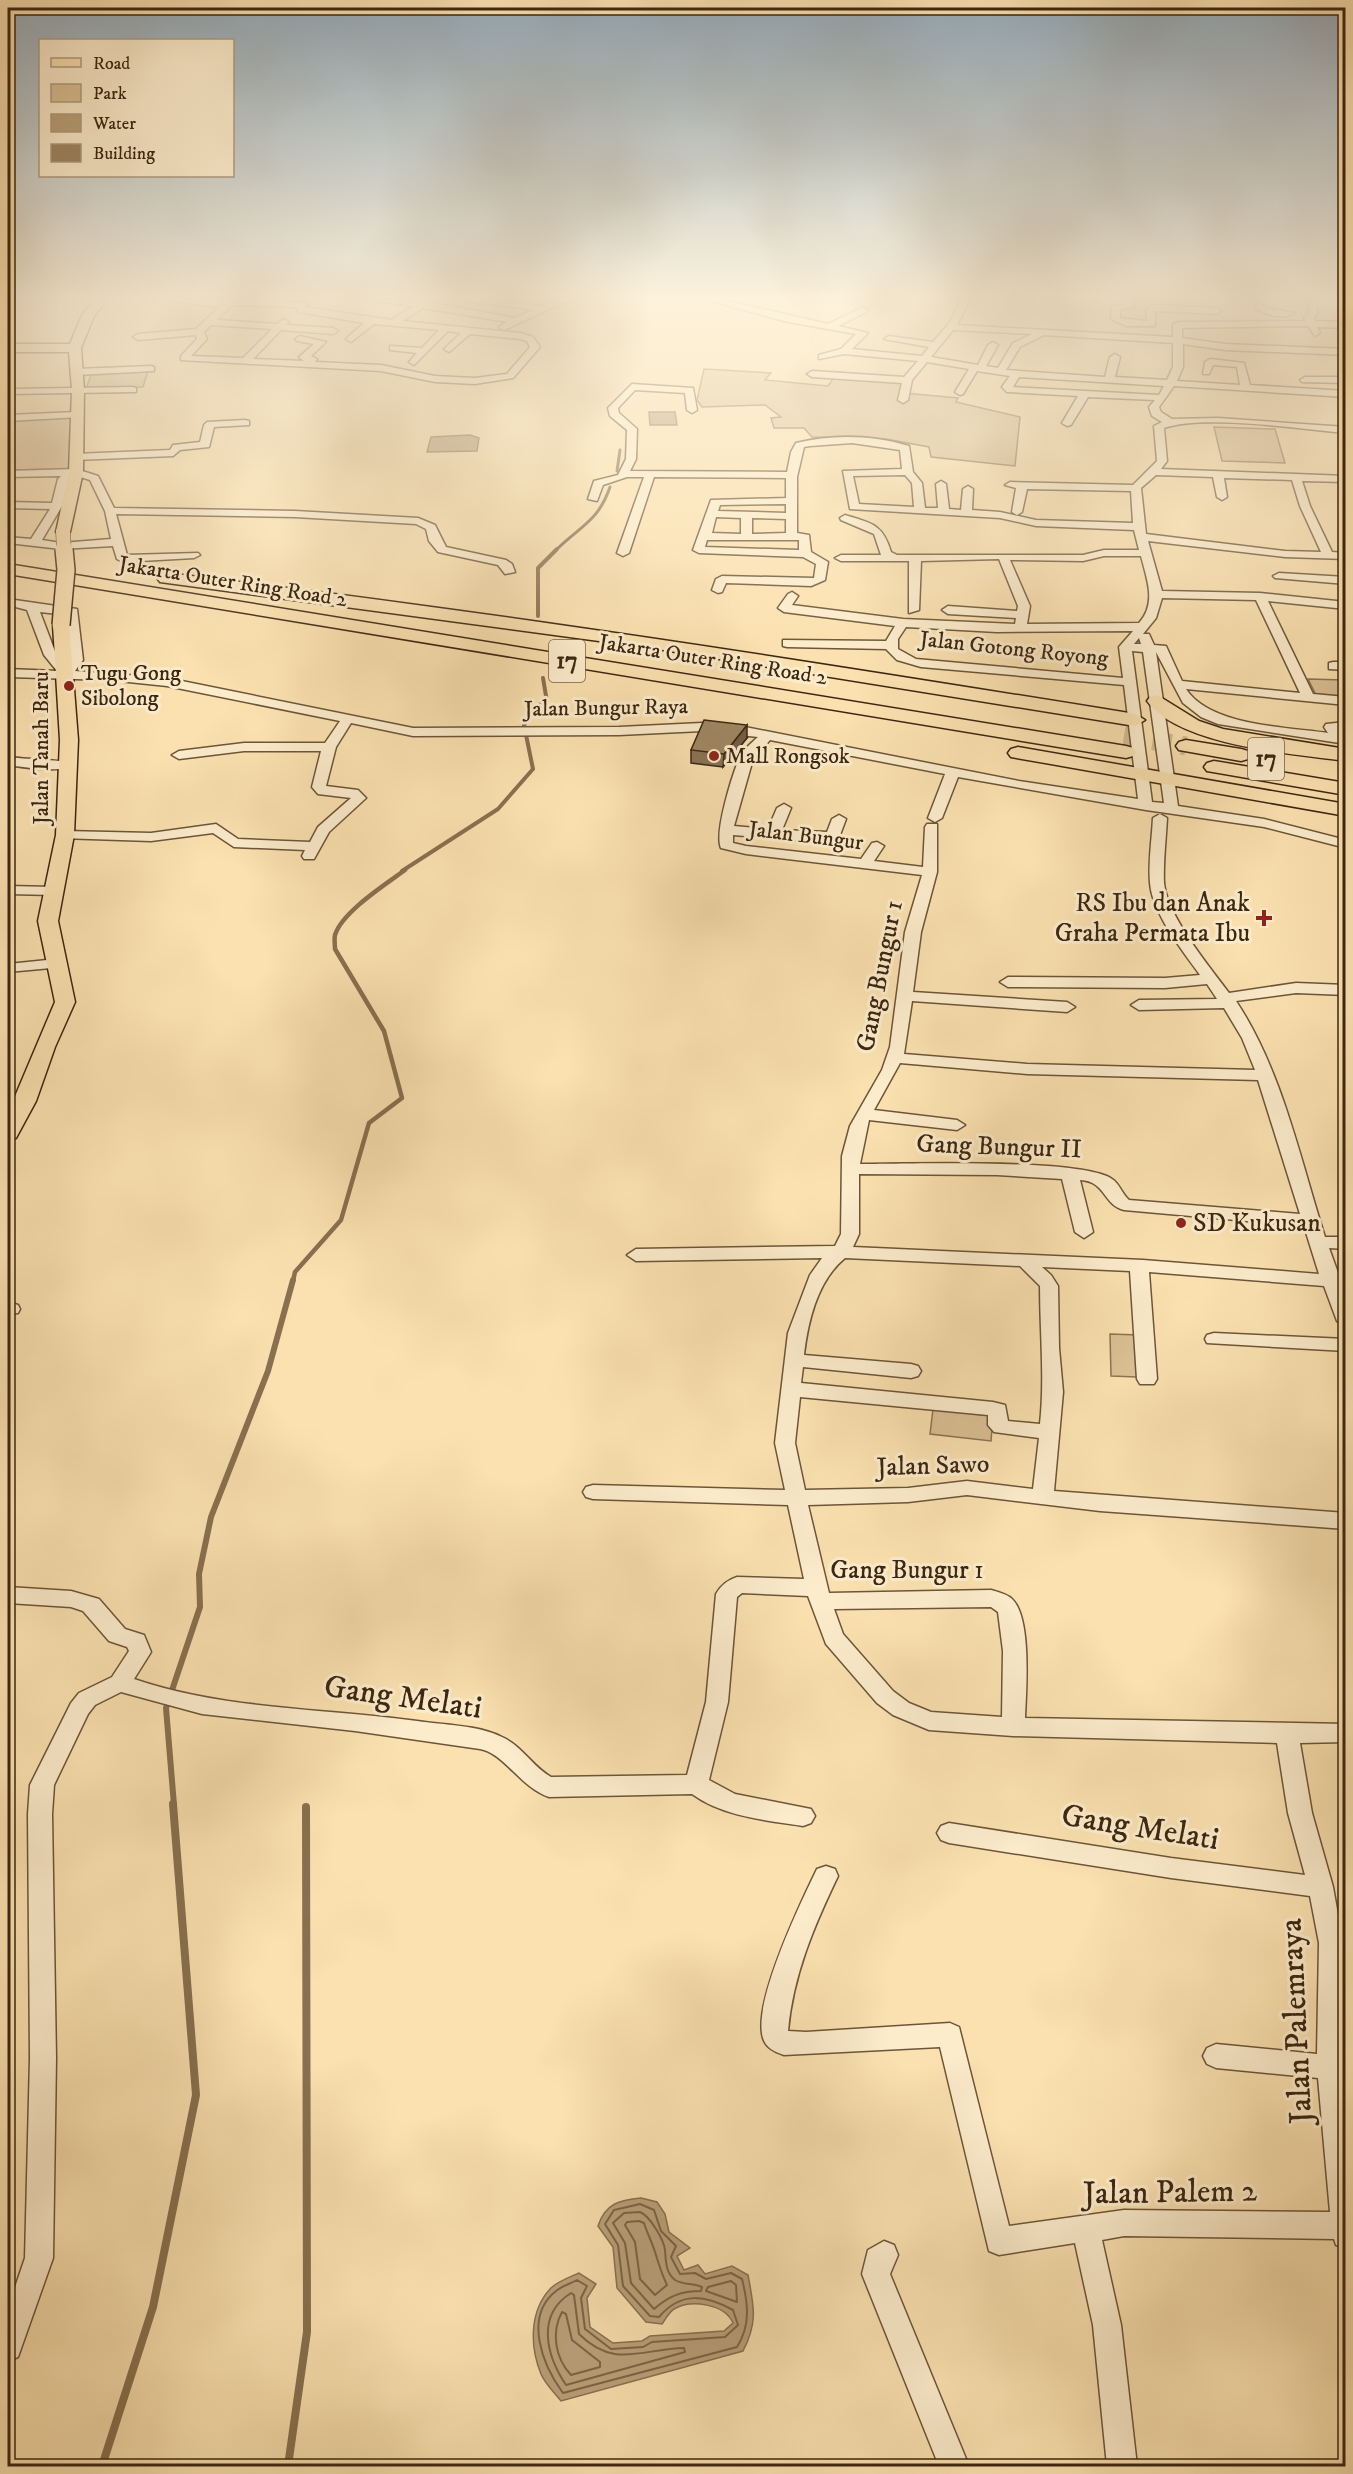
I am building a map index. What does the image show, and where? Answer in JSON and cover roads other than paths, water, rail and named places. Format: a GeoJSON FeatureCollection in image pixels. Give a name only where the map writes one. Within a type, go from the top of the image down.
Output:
{"type":"FeatureCollection","features":[{"type":"Feature","properties":{"kind":"highway","name":"Jakarta Outer Ring Road 2"},"geometry":{"type":"LineString","coordinates":[[8,554],[1125,744],[283,615],[8,568]]}},
{"type":"Feature","properties":{"kind":"highway"},"geometry":{"type":"LineString","coordinates":[[132,574],[350,599],[803,665],[1135,720]]}},
{"type":"Feature","properties":{"kind":"highway"},"geometry":{"type":"LineString","coordinates":[[283,615],[485,658],[671,693],[1143,775],[1168,801],[1189,791],[1240,792],[1346,810]]}},
{"type":"Feature","properties":{"kind":"highway"},"geometry":{"type":"LineString","coordinates":[[1157,701],[1174,716],[1221,734],[1343,745]]}},
{"type":"Feature","properties":{"kind":"highway","name":"17"},"geometry":{"type":"LineString","coordinates":[[1346,772],[1187,754],[1346,789]]}},
{"type":"Feature","properties":{"kind":"main road","name":"Jalan Tanah Baru"},"geometry":{"type":"LineString","coordinates":[[8,1133],[25,1101],[44,1047],[65,1002],[52,951],[48,921],[69,835],[66,674],[61,625],[66,570],[63,532],[76,472],[76,415]]}},
{"type":"Feature","properties":{"kind":"street"},"geometry":{"type":"LineString","coordinates":[[615,414],[632,429],[631,459],[625,474]]}},
{"type":"Feature","properties":{"kind":"street"},"geometry":{"type":"LineString","coordinates":[[1067,423],[1072,414]]}},
{"type":"Feature","properties":{"kind":"street"},"geometry":{"type":"LineString","coordinates":[[1157,414],[1170,422]]}},
{"type":"Feature","properties":{"kind":"street"},"geometry":{"type":"LineString","coordinates":[[8,418],[76,415]]}},
{"type":"Feature","properties":{"kind":"street"},"geometry":{"type":"LineString","coordinates":[[1346,430],[1217,421],[1170,422],[1159,426],[1162,461],[1154,472],[1140,480],[1136,488],[1140,532],[1157,594],[1150,618],[1125,647],[1146,806],[1168,801],[1346,844]]}},
{"type":"Feature","properties":{"kind":"street"},"geometry":{"type":"LineString","coordinates":[[75,457],[173,453],[177,447],[205,445],[208,425],[245,423]]}},
{"type":"Feature","properties":{"kind":"street"},"geometry":{"type":"LineString","coordinates":[[792,536],[793,475],[798,447],[824,441],[902,447],[907,450],[908,472],[917,483],[920,511]]}},
{"type":"Feature","properties":{"kind":"street"},"geometry":{"type":"LineString","coordinates":[[8,474],[76,472],[94,478],[110,511],[119,554],[123,559],[195,555]]}},
{"type":"Feature","properties":{"kind":"street"},"geometry":{"type":"LineString","coordinates":[[34,544],[57,506],[63,479],[76,472]]}},
{"type":"Feature","properties":{"kind":"street"},"geometry":{"type":"LineString","coordinates":[[908,472],[847,472],[854,507],[1000,515],[1036,523],[1140,532],[1285,554],[1346,556]]}},
{"type":"Feature","properties":{"kind":"street"},"geometry":{"type":"LineString","coordinates":[[1154,472],[1346,479]]}},
{"type":"Feature","properties":{"kind":"street"},"geometry":{"type":"LineString","coordinates":[[593,499],[598,483],[625,474],[793,475]]}},
{"type":"Feature","properties":{"kind":"street"},"geometry":{"type":"LineString","coordinates":[[1218,474],[1222,497]]}},
{"type":"Feature","properties":{"kind":"street"},"geometry":{"type":"LineString","coordinates":[[623,554],[650,475]]}},
{"type":"Feature","properties":{"kind":"street"},"geometry":{"type":"LineString","coordinates":[[1296,477],[1305,506],[1328,555]]}},
{"type":"Feature","properties":{"kind":"street"},"geometry":{"type":"LineString","coordinates":[[941,484],[945,512]]}},
{"type":"Feature","properties":{"kind":"street"},"geometry":{"type":"LineString","coordinates":[[1017,512],[1016,485],[1136,488]]}},
{"type":"Feature","properties":{"kind":"street"},"geometry":{"type":"LineString","coordinates":[[966,513],[968,489]]}},
{"type":"Feature","properties":{"kind":"street"},"geometry":{"type":"LineString","coordinates":[[706,537],[714,503],[792,501]]}},
{"type":"Feature","properties":{"kind":"street"},"geometry":{"type":"LineString","coordinates":[[8,505],[57,506]]}},
{"type":"Feature","properties":{"kind":"street"},"geometry":{"type":"LineString","coordinates":[[110,511],[295,514],[418,522],[431,527],[435,541],[442,550],[502,562],[508,566],[509,572]]}},
{"type":"Feature","properties":{"kind":"street"},"geometry":{"type":"LineString","coordinates":[[710,514],[791,516]]}},
{"type":"Feature","properties":{"kind":"street"},"geometry":{"type":"LineString","coordinates":[[746,537],[747,516]]}},
{"type":"Feature","properties":{"kind":"street"},"geometry":{"type":"LineString","coordinates":[[845,518],[872,526],[878,532],[886,554],[895,558]]}},
{"type":"Feature","properties":{"kind":"street"},"geometry":{"type":"LineString","coordinates":[[718,590],[723,579],[817,582],[822,562],[805,554],[700,551],[702,538],[792,536],[806,538],[805,554]]}},
{"type":"Feature","properties":{"kind":"street"},"geometry":{"type":"LineString","coordinates":[[8,540],[34,544],[81,545],[117,542]]}},
{"type":"Feature","properties":{"kind":"street"},"geometry":{"type":"LineString","coordinates":[[841,558],[915,559],[1003,556],[1083,558],[1104,553],[1146,553]]}},
{"type":"Feature","properties":{"kind":"street"},"geometry":{"type":"LineString","coordinates":[[1003,556],[1024,606],[1022,621]]}},
{"type":"Feature","properties":{"kind":"street"},"geometry":{"type":"LineString","coordinates":[[913,610],[915,559]]}},
{"type":"Feature","properties":{"kind":"street"},"geometry":{"type":"LineString","coordinates":[[1279,576],[1346,581]]}},
{"type":"Feature","properties":{"kind":"street"},"geometry":{"type":"LineString","coordinates":[[1157,594],[1260,597],[1346,606]]}},
{"type":"Feature","properties":{"kind":"street"},"geometry":{"type":"LineString","coordinates":[[792,596],[784,608],[903,623],[1022,621],[1141,627]]}},
{"type":"Feature","properties":{"kind":"street"},"geometry":{"type":"LineString","coordinates":[[1260,597],[1309,698]]}},
{"type":"Feature","properties":{"kind":"street"},"geometry":{"type":"LineString","coordinates":[[8,602],[32,608],[74,612],[77,660],[66,674],[50,655],[32,608]]}},
{"type":"Feature","properties":{"kind":"street"},"geometry":{"type":"LineString","coordinates":[[948,610],[1022,621]]}},
{"type":"Feature","properties":{"kind":"street","name":"Jalan Gotong Royong"},"geometry":{"type":"LineString","coordinates":[[903,623],[891,645],[893,653],[898,656],[940,666],[1130,682]]}},
{"type":"Feature","properties":{"kind":"street"},"geometry":{"type":"LineString","coordinates":[[1141,627],[1149,648],[1168,801],[1157,882],[1160,898],[1186,945],[1227,1001],[1250,1038],[1265,1075],[1330,1281],[1346,1321]]}},
{"type":"Feature","properties":{"kind":"street"},"geometry":{"type":"LineString","coordinates":[[787,643],[891,645]]}},
{"type":"Feature","properties":{"kind":"street"},"geometry":{"type":"LineString","coordinates":[[1125,647],[1162,648],[1177,684],[1190,705],[1199,712],[1218,720],[1343,745]]}},
{"type":"Feature","properties":{"kind":"street","name":"Jalan Bungur Raya"},"geometry":{"type":"LineString","coordinates":[[8,673],[92,675],[167,682],[413,732],[619,731],[717,727],[1146,806]]}},
{"type":"Feature","properties":{"kind":"street"},"geometry":{"type":"LineString","coordinates":[[1177,684],[1346,701]]}},
{"type":"Feature","properties":{"kind":"street"},"geometry":{"type":"LineString","coordinates":[[69,835],[151,837],[216,828],[234,843],[311,852],[324,830],[359,798],[353,793],[320,789],[319,785],[329,747],[347,720]]}},
{"type":"Feature","properties":{"kind":"street"},"geometry":{"type":"LineString","coordinates":[[1343,745],[1331,727],[1346,726]]}},
{"type":"Feature","properties":{"kind":"street","name":"Jalan Bungur"},"geometry":{"type":"LineString","coordinates":[[767,736],[752,749],[746,759],[724,842],[732,847],[930,872]]}},
{"type":"Feature","properties":{"kind":"street"},"geometry":{"type":"LineString","coordinates":[[179,755],[243,747],[329,747]]}},
{"type":"Feature","properties":{"kind":"street"},"geometry":{"type":"LineString","coordinates":[[8,761],[39,765],[68,764]]}},
{"type":"Feature","properties":{"kind":"street","name":"Gang Bungur 1"},"geometry":{"type":"LineString","coordinates":[[953,772],[934,822],[930,872],[913,932],[895,1058],[864,1114],[853,1143],[850,1168],[852,1221],[850,1234],[841,1252],[824,1266],[799,1323],[785,1443],[795,1498],[818,1595],[998,1599],[1005,1604],[1009,1612],[1013,1727]]}},
{"type":"Feature","properties":{"kind":"street"},"geometry":{"type":"LineString","coordinates":[[773,834],[784,808]]}},
{"type":"Feature","properties":{"kind":"street"},"geometry":{"type":"LineString","coordinates":[[726,830],[828,837],[833,835],[839,819]]}},
{"type":"Feature","properties":{"kind":"street"},"geometry":{"type":"LineString","coordinates":[[866,864],[877,846]]}},
{"type":"Feature","properties":{"kind":"street"},"geometry":{"type":"LineString","coordinates":[[8,890],[54,891]]}},
{"type":"Feature","properties":{"kind":"street"},"geometry":{"type":"LineString","coordinates":[[8,968],[57,964]]}},
{"type":"Feature","properties":{"kind":"street"},"geometry":{"type":"LineString","coordinates":[[1008,982],[1165,983],[1210,979]]}},
{"type":"Feature","properties":{"kind":"street"},"geometry":{"type":"LineString","coordinates":[[1139,1005],[1227,1001],[1296,988],[1346,990]]}},
{"type":"Feature","properties":{"kind":"street"},"geometry":{"type":"LineString","coordinates":[[903,996],[1067,1007]]}},
{"type":"Feature","properties":{"kind":"street"},"geometry":{"type":"LineString","coordinates":[[895,1058],[1027,1069],[1265,1075]]}},
{"type":"Feature","properties":{"kind":"street"},"geometry":{"type":"LineString","coordinates":[[864,1114],[957,1125]]}},
{"type":"Feature","properties":{"kind":"street","name":"Gang Bungur II"},"geometry":{"type":"LineString","coordinates":[[850,1168],[997,1170],[1070,1174],[1103,1180],[1124,1205],[1312,1221]]}},
{"type":"Feature","properties":{"kind":"street"},"geometry":{"type":"LineString","coordinates":[[1070,1174],[1084,1232]]}},
{"type":"Feature","properties":{"kind":"street"},"geometry":{"type":"LineString","coordinates":[[1318,1242],[1346,1243]]}},
{"type":"Feature","properties":{"kind":"street"},"geometry":{"type":"LineString","coordinates":[[636,1255],[841,1252],[1139,1266],[1330,1281]]}},
{"type":"Feature","properties":{"kind":"street"},"geometry":{"type":"LineString","coordinates":[[1027,1262],[1032,1271],[1045,1278],[1048,1286],[1049,1348],[1053,1392],[1043,1497]]}},
{"type":"Feature","properties":{"kind":"street"},"geometry":{"type":"LineString","coordinates":[[1139,1266],[1147,1379]]}},
{"type":"Feature","properties":{"kind":"street"},"geometry":{"type":"LineString","coordinates":[[1214,1339],[1346,1345]]}},
{"type":"Feature","properties":{"kind":"street"},"geometry":{"type":"LineString","coordinates":[[794,1360],[911,1371]]}},
{"type":"Feature","properties":{"kind":"street"},"geometry":{"type":"LineString","coordinates":[[791,1389],[993,1409],[998,1410],[1000,1427],[1050,1432]]}},
{"type":"Feature","properties":{"kind":"street","name":"Jalan Sawo"},"geometry":{"type":"LineString","coordinates":[[593,1492],[795,1498],[908,1495],[966,1488],[1210,1513],[1346,1521]]}},
{"type":"Feature","properties":{"kind":"street"},"geometry":{"type":"LineString","coordinates":[[803,1816],[727,1803],[696,1784],[717,1702],[728,1594],[736,1585],[818,1595],[834,1638],[847,1655],[885,1697],[901,1709],[929,1721],[1013,1727],[1287,1734],[1346,1733]]}},
{"type":"Feature","properties":{"kind":"street"},"geometry":{"type":"LineString","coordinates":[[8,1595],[71,1599],[91,1605],[117,1635],[136,1641],[140,1653],[120,1683],[87,1699],[79,1709],[42,1785],[40,1814],[43,2058],[39,2258],[8,2347]]}},
{"type":"Feature","properties":{"kind":"street","name":"Gang Melati"},"geometry":{"type":"LineString","coordinates":[[120,1683],[154,1696],[197,1707],[336,1719],[475,1738],[493,1743],[511,1756],[538,1783],[549,1787],[696,1784]]}},
{"type":"Feature","properties":{"kind":"street","name":"Jalan Palemraya"},"geometry":{"type":"LineString","coordinates":[[1287,1734],[1300,1813],[1338,1945],[1330,2067],[1345,2230]]}},
{"type":"Feature","properties":{"kind":"street","name":"Gang Melati"},"geometry":{"type":"LineString","coordinates":[[949,1833],[1171,1868],[1321,1887]]}},
{"type":"Feature","properties":{"kind":"street","name":"Jalan Palem 2"},"geometry":{"type":"LineString","coordinates":[[826,1876],[798,1932],[776,2011],[775,2036],[784,2043],[806,2044],[951,2035],[999,2241],[1124,2223],[1345,2230]]}},
{"type":"Feature","properties":{"kind":"street"},"geometry":{"type":"LineString","coordinates":[[1216,2056],[1330,2067]]}},
{"type":"Feature","properties":{"kind":"street"},"geometry":{"type":"LineString","coordinates":[[1086,2228],[1107,2325],[1122,2466]]}},
{"type":"Feature","properties":{"kind":"street"},"geometry":{"type":"LineString","coordinates":[[884,2255],[878,2260],[876,2274],[954,2466]]}},
{"type":"Feature","properties":{"kind":"water"},"geometry":{"type":"Polygon","coordinates":[[[649,414],[675,414],[677,425],[650,425],[649,414]]]}},
{"type":"Feature","properties":{"kind":"water"},"geometry":{"type":"Polygon","coordinates":[[[470,435],[479,438],[477,451],[427,452],[431,437],[470,435]]]}},
{"type":"Feature","properties":{"kind":"water"},"geometry":{"type":"Polygon","coordinates":[[[641,2198],[657,2202],[665,2214],[669,2232],[690,2248],[677,2256],[684,2270],[698,2265],[705,2274],[732,2266],[748,2275],[752,2296],[753,2323],[748,2341],[743,2351],[561,2401],[541,2374],[533,2341],[535,2319],[543,2298],[553,2286],[567,2278],[579,2273],[596,2284],[587,2298],[590,2327],[613,2343],[642,2341],[650,2336],[724,2331],[733,2323],[723,2311],[698,2304],[689,2304],[674,2309],[662,2324],[646,2322],[617,2288],[613,2247],[598,2226],[605,2213],[614,2204],[641,2198]]]}},
{"type":"Feature","properties":{"kind":"waterway"},"geometry":{"type":"LineString","coordinates":[[617,471],[620,450]]}},
{"type":"Feature","properties":{"kind":"waterway"},"geometry":{"type":"LineString","coordinates":[[555,551],[594,516],[610,487]]}},
{"type":"Feature","properties":{"kind":"waterway"},"geometry":{"type":"LineString","coordinates":[[538,616],[538,568],[555,551]]}},
{"type":"Feature","properties":{"kind":"waterway"},"geometry":{"type":"LineString","coordinates":[[402,871],[498,809],[533,769],[524,725],[536,706],[547,702],[543,678]]}},
{"type":"Feature","properties":{"kind":"waterway"},"geometry":{"type":"LineString","coordinates":[[293,1281],[295,1272],[341,1220],[369,1123],[402,1098],[384,1031],[335,949],[335,935],[339,926],[355,908],[405,870]]}},
{"type":"Feature","properties":{"kind":"waterway"},"geometry":{"type":"LineString","coordinates":[[174,1805],[166,1708],[200,1607],[199,1574],[211,1517],[268,1371],[293,1280]]}},
{"type":"Feature","properties":{"kind":"waterway"},"geometry":{"type":"LineString","coordinates":[[102,2466],[153,2307],[196,2095],[173,1804]]}},
{"type":"Feature","properties":{"kind":"waterway"},"geometry":{"type":"LineString","coordinates":[[288,2466],[307,2332],[306,1807]]}},
{"type":"Feature","properties":{"kind":"tunnel"},"geometry":{"type":"LineString","coordinates":[[1124,736],[1186,746]]}},
{"type":"Feature","properties":{"kind":"place","name":"Tugu Gong Sibolong"},"geometry":{"type":"Point","coordinates":[69,686]}},
{"type":"Feature","properties":{"kind":"place","name":"Mall Rongsok"},"geometry":{"type":"Point","coordinates":[714,756]}},
{"type":"Feature","properties":{"kind":"place","name":"RS Ibu dan Anak Graha Permata Ibu"},"geometry":{"type":"Point","coordinates":[1264,918]}},
{"type":"Feature","properties":{"kind":"place","name":"SD Kukusan"},"geometry":{"type":"Point","coordinates":[1181,1223]}}]}
